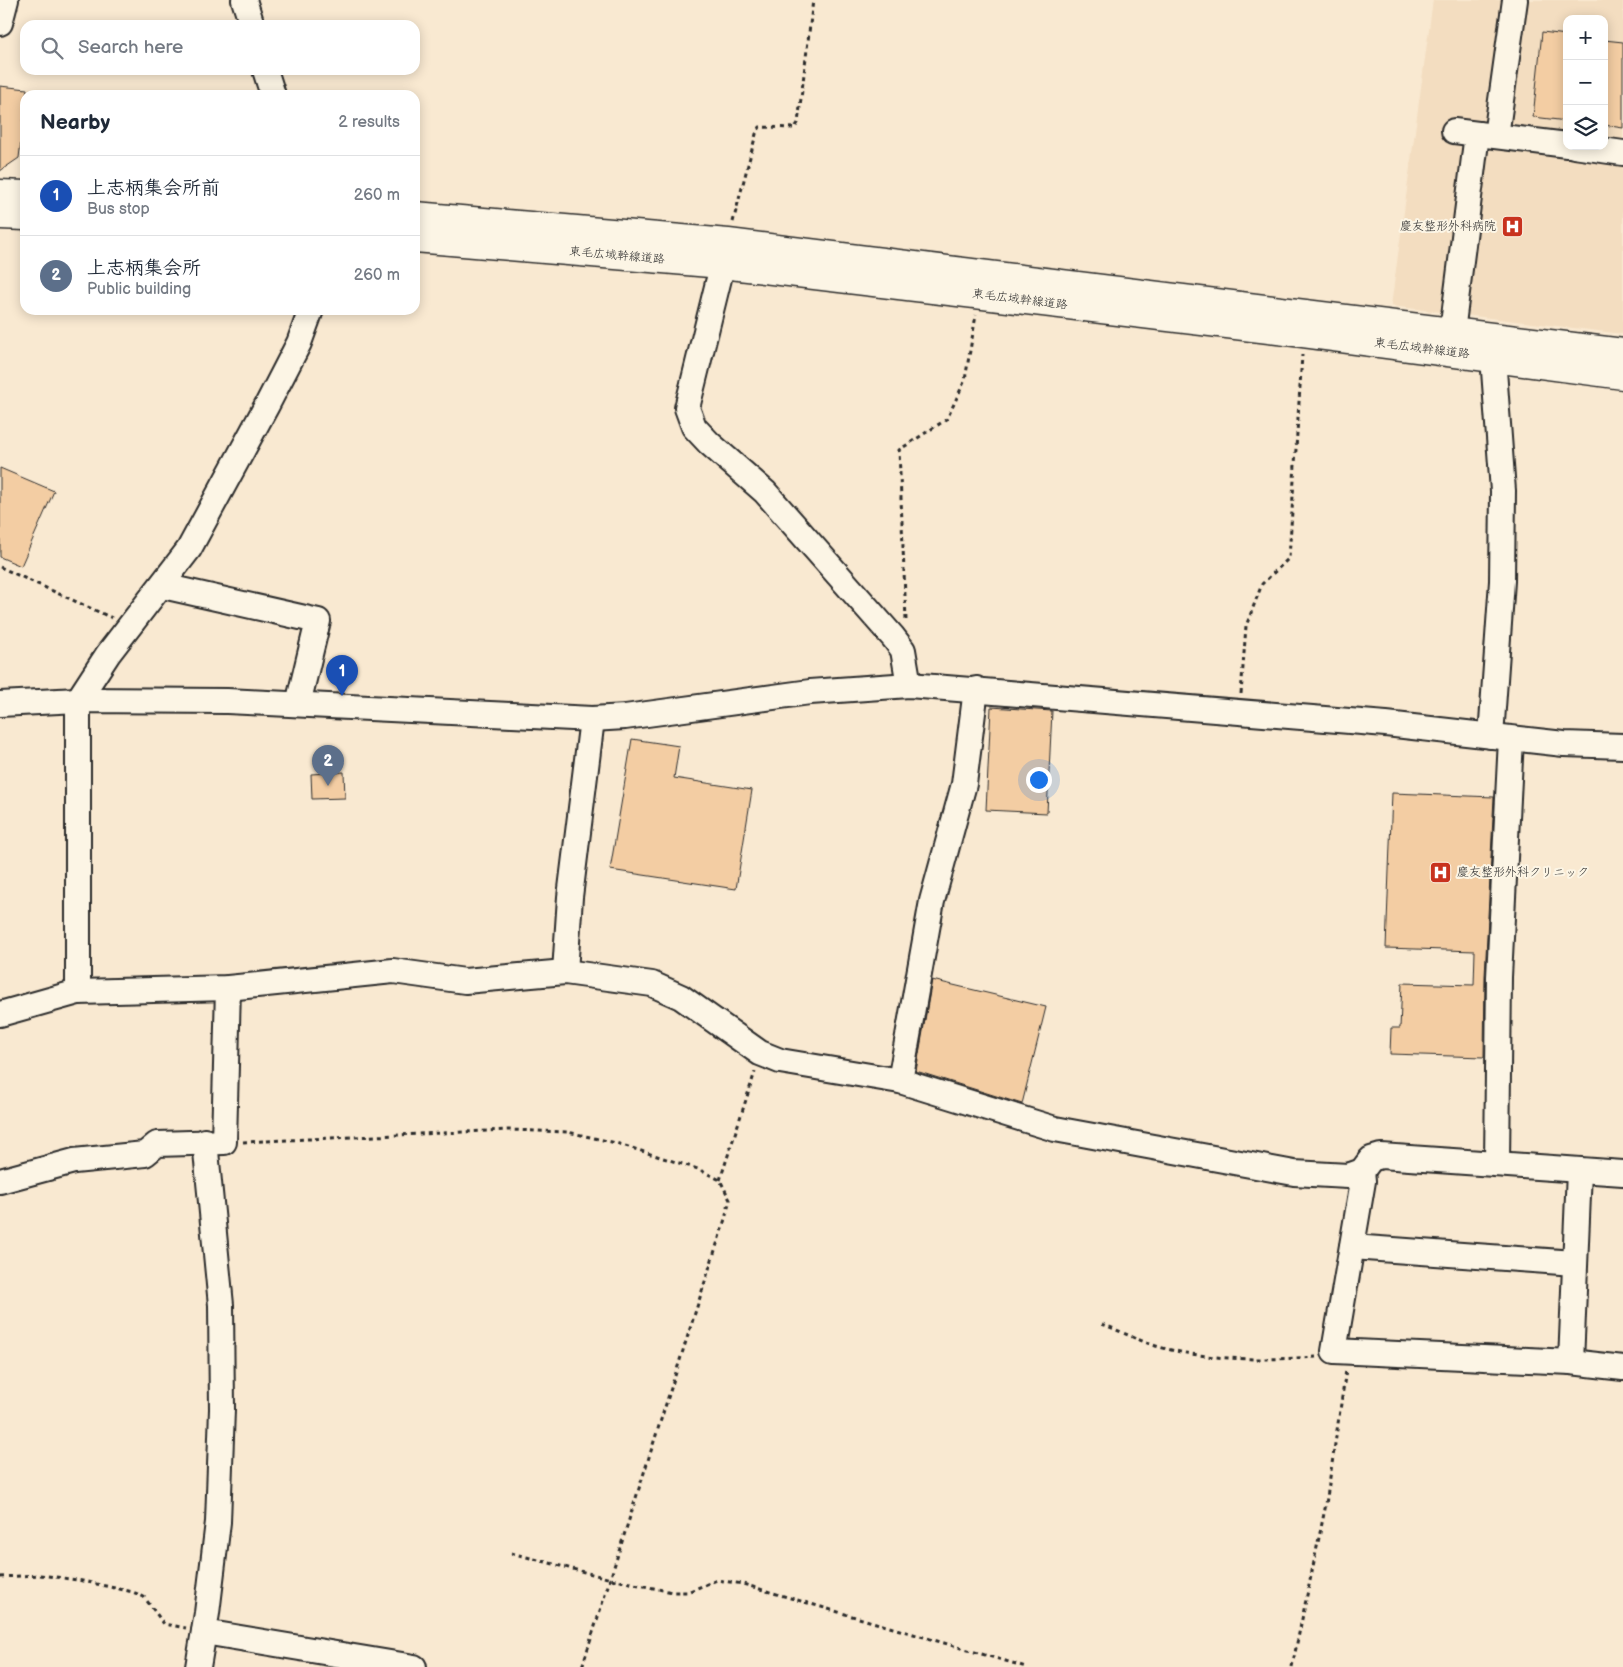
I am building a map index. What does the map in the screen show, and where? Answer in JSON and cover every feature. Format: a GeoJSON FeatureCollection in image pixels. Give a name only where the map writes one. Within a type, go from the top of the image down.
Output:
{"type":"FeatureCollection","features":[{"type":"Feature","properties":{"kind":"highway"},"geometry":{"type":"LineString","coordinates":[[0,194],[20,194]]}},
{"type":"Feature","properties":{"kind":"highway"},"geometry":{"type":"LineString","coordinates":[[0,215],[20,216]]}},
{"type":"Feature","properties":{"kind":"highway","name":"東毛広域幹線道路"},"geometry":{"type":"LineString","coordinates":[[420,217],[725,253],[1623,352]]}},
{"type":"Feature","properties":{"kind":"highway","name":"東毛広域幹線道路"},"geometry":{"type":"LineString","coordinates":[[420,238],[725,253],[980,294],[1303,332],[1623,375]]}},
{"type":"Feature","properties":{"kind":"street"},"geometry":{"type":"LineString","coordinates":[[0,23],[6,0]]}},
{"type":"Feature","properties":{"kind":"street"},"geometry":{"type":"LineString","coordinates":[[244,0],[250,20]]}},
{"type":"Feature","properties":{"kind":"street"},"geometry":{"type":"LineString","coordinates":[[1452,332],[1486,135],[1514,0]]}},
{"type":"Feature","properties":{"kind":"street"},"geometry":{"type":"LineString","coordinates":[[267,75],[271,90]]}},
{"type":"Feature","properties":{"kind":"street"},"geometry":{"type":"LineString","coordinates":[[1454,131],[1563,145]]}},
{"type":"Feature","properties":{"kind":"street"},"geometry":{"type":"LineString","coordinates":[[1602,150],[1623,153]]}},
{"type":"Feature","properties":{"kind":"street"},"geometry":{"type":"LineString","coordinates":[[725,253],[687,408],[694,427],[709,443],[765,492],[903,650],[909,685]]}},
{"type":"Feature","properties":{"kind":"street"},"geometry":{"type":"LineString","coordinates":[[78,992],[78,700],[91,677],[163,586],[189,549],[299,343],[310,315]]}},
{"type":"Feature","properties":{"kind":"street"},"geometry":{"type":"LineString","coordinates":[[1493,357],[1503,491],[1497,1164]]}},
{"type":"Feature","properties":{"kind":"street"},"geometry":{"type":"LineString","coordinates":[[163,586],[318,621],[298,704]]}},
{"type":"Feature","properties":{"kind":"street"},"geometry":{"type":"LineString","coordinates":[[0,704],[78,700],[227,701],[592,719],[624,717],[810,692],[909,685],[1386,724],[1564,744],[1623,746]]}},
{"type":"Feature","properties":{"kind":"street"},"geometry":{"type":"LineString","coordinates":[[900,1081],[932,901],[964,784],[976,689]]}},
{"type":"Feature","properties":{"kind":"street"},"geometry":{"type":"LineString","coordinates":[[566,972],[570,897],[592,719]]}},
{"type":"Feature","properties":{"kind":"street"},"geometry":{"type":"LineString","coordinates":[[0,1014],[78,992],[228,988],[393,971],[465,981],[566,972],[652,984],[681,997],[760,1053],[780,1061],[900,1081],[1055,1130],[1294,1172],[1348,1176],[1362,1171],[1371,1159],[1381,1156],[1623,1173]]}},
{"type":"Feature","properties":{"kind":"street"},"geometry":{"type":"LineString","coordinates":[[198,1667],[218,1522],[222,1409],[221,1305],[214,1141],[228,988]]}},
{"type":"Feature","properties":{"kind":"street"},"geometry":{"type":"LineString","coordinates":[[0,1181],[74,1161],[145,1154],[156,1144],[214,1141]]}},
{"type":"Feature","properties":{"kind":"street"},"geometry":{"type":"LineString","coordinates":[[1362,1171],[1363,1181],[1334,1351],[1571,1362],[1623,1368]]}},
{"type":"Feature","properties":{"kind":"street"},"geometry":{"type":"LineString","coordinates":[[1571,1362],[1579,1171]]}},
{"type":"Feature","properties":{"kind":"street"},"geometry":{"type":"LineString","coordinates":[[1352,1248],[1575,1264]]}},
{"type":"Feature","properties":{"kind":"street"},"geometry":{"type":"LineString","coordinates":[[204,1632],[414,1667]]}},
{"type":"Feature","properties":{"kind":"path"},"geometry":{"type":"LineString","coordinates":[[725,253],[756,134],[760,126],[795,128],[798,123],[813,0]]}},
{"type":"Feature","properties":{"kind":"path"},"geometry":{"type":"LineString","coordinates":[[903,650],[907,630],[899,450],[947,420],[965,380],[980,294]]}},
{"type":"Feature","properties":{"kind":"path"},"geometry":{"type":"LineString","coordinates":[[1240,712],[1246,626],[1262,584],[1289,558],[1303,332]]}},
{"type":"Feature","properties":{"kind":"path"},"geometry":{"type":"LineString","coordinates":[[0,566],[131,627]]}},
{"type":"Feature","properties":{"kind":"path"},"geometry":{"type":"LineString","coordinates":[[720,1180],[760,1053]]}},
{"type":"Feature","properties":{"kind":"path"},"geometry":{"type":"LineString","coordinates":[[214,1141],[508,1130],[568,1132],[616,1143],[698,1169],[720,1180],[730,1200],[725,1219],[582,1667]]}},
{"type":"Feature","properties":{"kind":"path"},"geometry":{"type":"LineString","coordinates":[[1102,1324],[1165,1349],[1201,1355],[1290,1359],[1322,1357],[1334,1351],[1348,1360],[1326,1504],[1292,1667]]}},
{"type":"Feature","properties":{"kind":"path"},"geometry":{"type":"LineString","coordinates":[[511,1553],[611,1579],[672,1592],[687,1592],[717,1580],[743,1584],[1026,1667]]}},
{"type":"Feature","properties":{"kind":"path"},"geometry":{"type":"LineString","coordinates":[[0,1577],[40,1575],[78,1580],[133,1592],[144,1597],[164,1624],[204,1632]]}},
{"type":"Feature","properties":{"kind":"shaded area","name":"慶友整形外科病院"},"geometry":{"type":"Polygon","coordinates":[[[1433,0],[1623,0],[1623,334],[1391,306],[1433,0]]]}},
{"type":"Feature","properties":{"kind":"building"},"geometry":{"type":"Polygon","coordinates":[[[1542,32],[1563,35],[1563,121],[1533,117],[1542,32]]]}},
{"type":"Feature","properties":{"kind":"building"},"geometry":{"type":"Polygon","coordinates":[[[1608,40],[1623,42],[1623,128],[1608,126],[1608,40]]]}},
{"type":"Feature","properties":{"kind":"building"},"geometry":{"type":"Polygon","coordinates":[[[0,86],[27,89],[20,90],[19,158],[0,171],[0,86]]]}},
{"type":"Feature","properties":{"kind":"building"},"geometry":{"type":"Polygon","coordinates":[[[0,468],[54,491],[21,566],[0,557],[0,468]]]}},
{"type":"Feature","properties":{"kind":"building"},"geometry":{"type":"Polygon","coordinates":[[[991,707],[1052,711],[1047,813],[986,810],[991,707]]]}},
{"type":"Feature","properties":{"kind":"building"},"geometry":{"type":"Polygon","coordinates":[[[632,739],[679,746],[674,778],[752,790],[736,889],[610,870],[632,739]]]}},
{"type":"Feature","properties":{"kind":"building"},"geometry":{"type":"Polygon","coordinates":[[[344,772],[345,798],[312,799],[311,774],[344,772]]]}},
{"type":"Feature","properties":{"kind":"building","name":"慶友整形外科クリニック"},"geometry":{"type":"Polygon","coordinates":[[[1392,793],[1494,797],[1485,976],[1484,1057],[1390,1054],[1391,1028],[1400,1028],[1402,983],[1474,985],[1475,951],[1386,948],[1392,793]]]}},
{"type":"Feature","properties":{"kind":"building"},"geometry":{"type":"Polygon","coordinates":[[[932,980],[1046,1007],[1022,1104],[916,1071],[932,980]]]}},
{"type":"Feature","properties":{"kind":"place","name":"慶友整形外科病院"},"geometry":{"type":"Point","coordinates":[1512,226]}},
{"type":"Feature","properties":{"kind":"place","name":"上志柄集会所前"},"geometry":{"type":"Point","coordinates":[342,696]}},
{"type":"Feature","properties":{"kind":"place","name":"上志柄集会所"},"geometry":{"type":"Point","coordinates":[328,786]}},
{"type":"Feature","properties":{"kind":"place","name":"慶友整形外科クリニック"},"geometry":{"type":"Point","coordinates":[1441,872]}}]}
